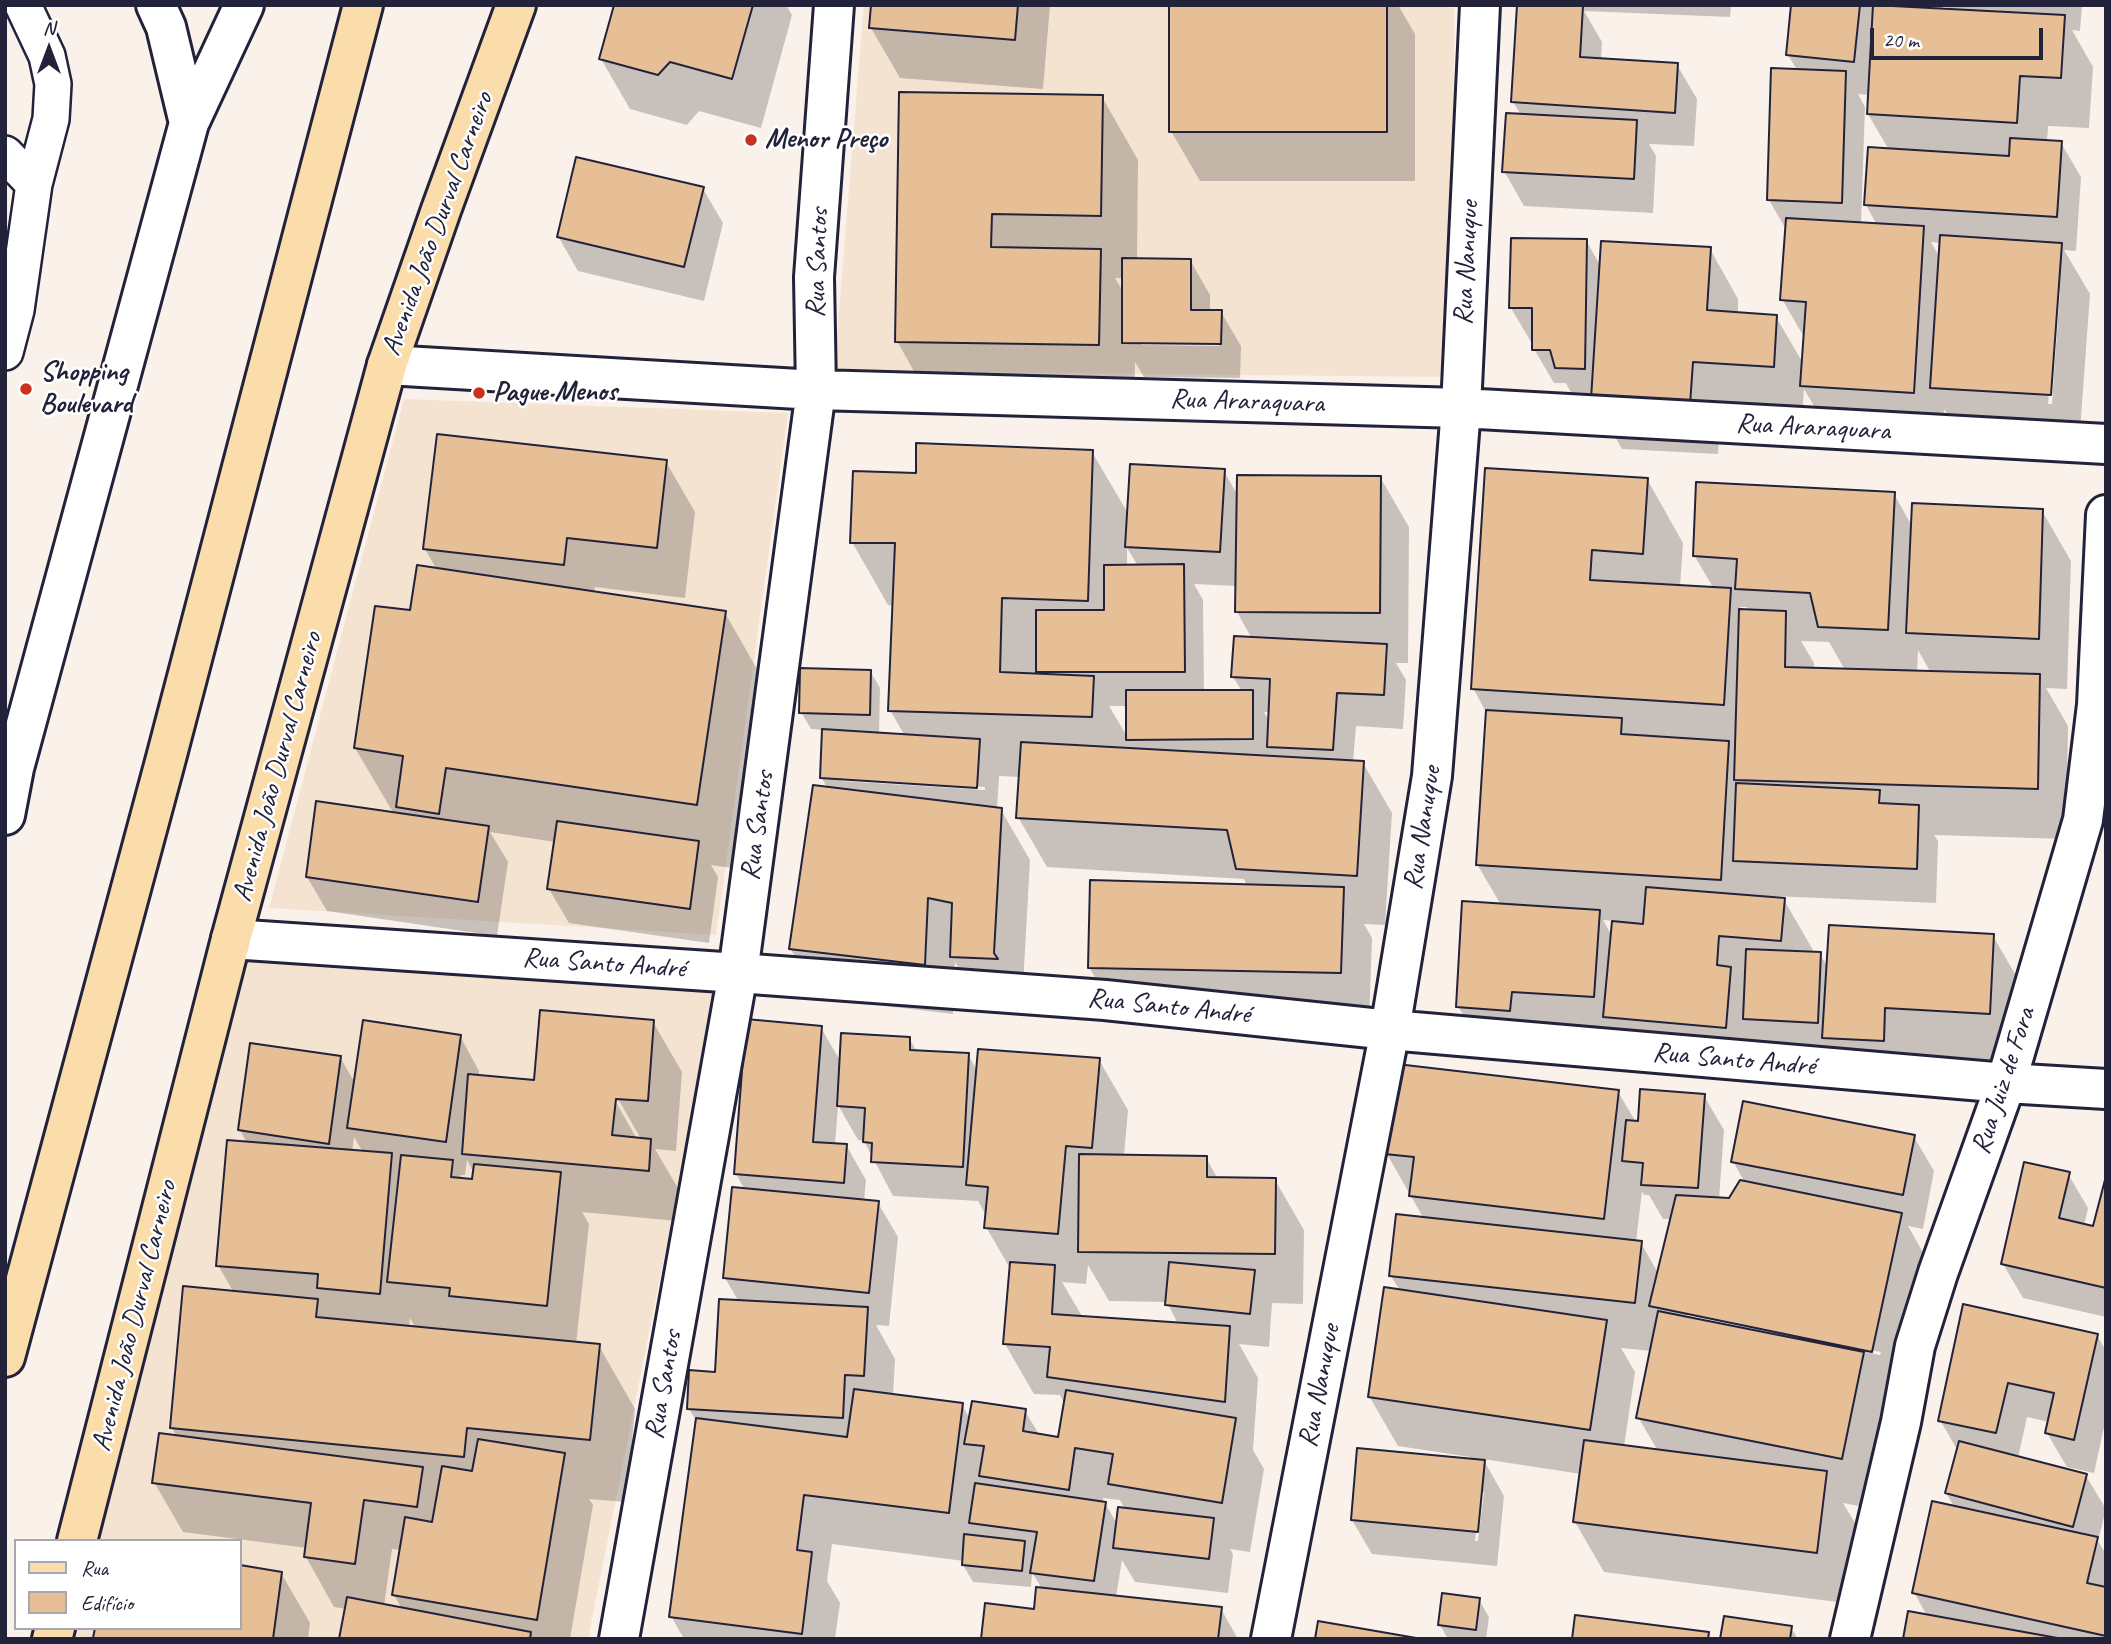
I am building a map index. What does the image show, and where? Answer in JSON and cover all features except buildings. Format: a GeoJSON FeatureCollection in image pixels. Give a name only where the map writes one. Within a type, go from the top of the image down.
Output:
{"type":"FeatureCollection","features":[{"type":"Feature","properties":{"kind":"main road"},"geometry":{"type":"LineString","coordinates":[[5,1357],[165,762],[363,5]]}},
{"type":"Feature","properties":{"kind":"main road","name":"Avenida João Durval Carneiro"},"geometry":{"type":"LineString","coordinates":[[78,1539],[231,939],[387,365],[516,5]]}},
{"type":"Feature","properties":{"kind":"street"},"geometry":{"type":"LineString","coordinates":[[156,5],[166,27],[189,123]]}},
{"type":"Feature","properties":{"kind":"street"},"geometry":{"type":"LineString","coordinates":[[5,815],[10,759],[189,123],[244,5]]}},
{"type":"Feature","properties":{"kind":"street","name":"Rua Santos"},"geometry":{"type":"LineString","coordinates":[[619,1639],[738,972],[816,390],[814,277],[834,5]]}},
{"type":"Feature","properties":{"kind":"street","name":"Rua Nanuque"},"geometry":{"type":"LineString","coordinates":[[1270,1639],[1390,1030],[1432,776],[1461,408],[1480,5]]}},
{"type":"Feature","properties":{"kind":"street","name":"Rua Araraquara"},"geometry":{"type":"LineString","coordinates":[[387,365],[816,390],[1461,408],[2106,444]]}},
{"type":"Feature","properties":{"kind":"street","name":"Rua Juiz de Fora"},"geometry":{"type":"LineString","coordinates":[[1850,1639],[1901,1422],[1915,1346],[1938,1273],[2006,1083],[2083,820],[2097,705],[2106,514]]}},
{"type":"Feature","properties":{"kind":"street","name":"Rua Santo André"},"geometry":{"type":"LineString","coordinates":[[231,939],[738,972],[1105,1000],[1390,1030],[2006,1083],[2106,1089]]}},
{"type":"Feature","properties":{"kind":"lane"},"geometry":{"type":"LineString","coordinates":[[5,352],[22,277],[34,184],[51,119],[53,84],[47,56],[23,5]]}},
{"type":"Feature","properties":{"kind":"lane"},"geometry":{"type":"LineString","coordinates":[[5,154],[34,184]]}},
{"type":"Feature","properties":{"kind":"shaded area"},"geometry":{"type":"Polygon","coordinates":[[[864,5],[1454,5],[1453,377],[834,371],[864,5]]]}},
{"type":"Feature","properties":{"kind":"shaded area"},"geometry":{"type":"Polygon","coordinates":[[[404,399],[788,413],[716,935],[269,908],[404,399]]]}},
{"type":"Feature","properties":{"kind":"shaded area"},"geometry":{"type":"Polygon","coordinates":[[[250,953],[718,987],[588,1639],[71,1639],[73,1630],[242,1630],[242,1539],[97,1539],[250,953]]]}},
{"type":"Feature","properties":{"kind":"place","name":"Menor Preço"},"geometry":{"type":"Point","coordinates":[751,140]}},
{"type":"Feature","properties":{"kind":"place","name":"Shopping Boulevard"},"geometry":{"type":"Point","coordinates":[26,389]}},
{"type":"Feature","properties":{"kind":"place","name":"Pague Menos"},"geometry":{"type":"Point","coordinates":[479,393]}}]}
